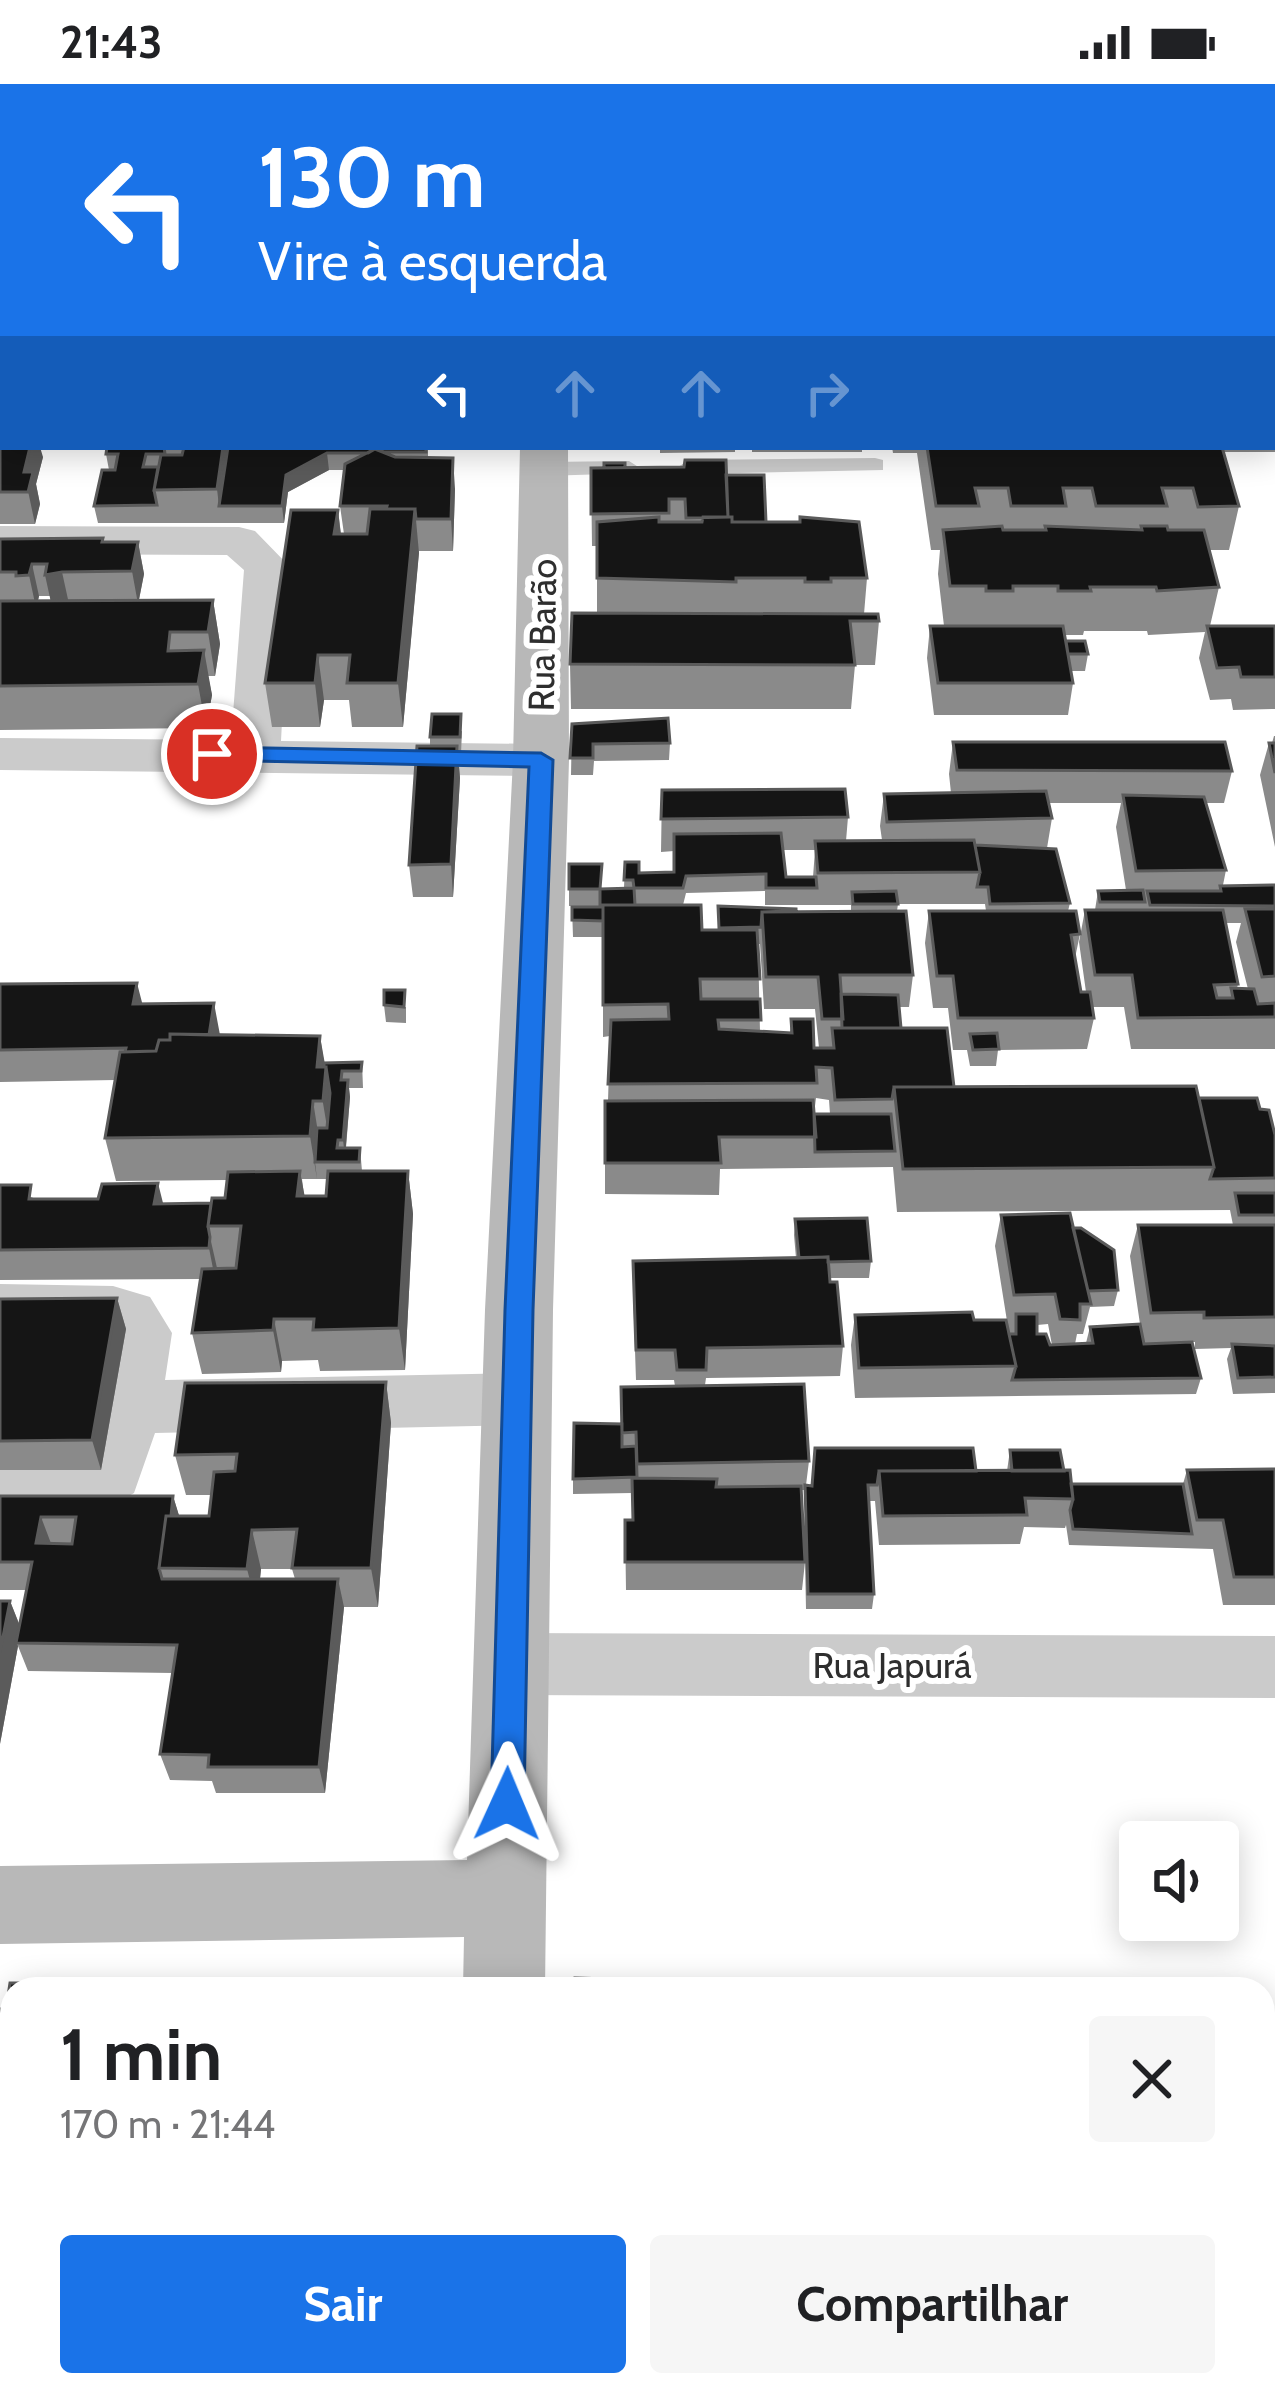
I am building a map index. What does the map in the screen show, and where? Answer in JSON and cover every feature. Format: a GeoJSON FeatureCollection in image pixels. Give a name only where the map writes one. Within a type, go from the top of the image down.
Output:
{"type":"FeatureCollection","features":[{"type":"Feature","properties":{"kind":"street","name":"Rua Barão"},"geometry":{"type":"LineString","coordinates":[[504,1977],[519,1310],[541,760],[544,458]]}},
{"type":"Feature","properties":{"kind":"street"},"geometry":{"type":"LineString","coordinates":[[0,540],[239,541],[267,567],[242,616],[255,755]]}},
{"type":"Feature","properties":{"kind":"street"},"geometry":{"type":"LineString","coordinates":[[0,754],[541,760]]}},
{"type":"Feature","properties":{"kind":"street"},"geometry":{"type":"LineString","coordinates":[[0,1308],[127,1312],[138,1322],[141,1333],[130,1407],[111,1474],[73,1496],[0,1496]]}},
{"type":"Feature","properties":{"kind":"street"},"geometry":{"type":"LineString","coordinates":[[130,1407],[520,1400]]}},
{"type":"Feature","properties":{"kind":"street","name":"Rua Japurá"},"geometry":{"type":"LineString","coordinates":[[510,1664],[1275,1667]]}},
{"type":"Feature","properties":{"kind":"street"},"geometry":{"type":"LineString","coordinates":[[0,1905],[506,1898]]}},
{"type":"Feature","properties":{"kind":"lane"},"geometry":{"type":"LineString","coordinates":[[544,458],[875,465]]}},
{"type":"Feature","properties":{"kind":"building"},"geometry":{"type":"Polygon","coordinates":[[[0,450],[29,450],[24,472],[33,472],[28,492],[0,492],[0,450]]]}},
{"type":"Feature","properties":{"kind":"building"},"geometry":{"type":"Polygon","coordinates":[[[107,450],[164,450],[165,454],[146,454],[143,467],[158,467],[157,505],[94,506],[102,470],[115,470],[118,454],[106,454],[107,450]]]}},
{"type":"Feature","properties":{"kind":"building"},"geometry":{"type":"Polygon","coordinates":[[[183,450],[223,450],[217,489],[154,490],[161,455],[182,455],[183,450]]]}},
{"type":"Feature","properties":{"kind":"building"},"geometry":{"type":"Polygon","coordinates":[[[228,450],[373,450],[327,453],[286,475],[282,506],[219,506],[228,450]]]}},
{"type":"Feature","properties":{"kind":"building"},"geometry":{"type":"Polygon","coordinates":[[[373,450],[395,457],[453,458],[451,519],[416,519],[415,509],[340,506],[345,464],[373,450]]]}},
{"type":"Feature","properties":{"kind":"building"},"geometry":{"type":"Polygon","coordinates":[[[927,450],[1223,450],[1239,506],[1198,507],[1193,488],[1162,488],[1167,506],[1096,506],[1092,488],[1063,488],[1066,506],[1011,506],[1008,488],[975,488],[979,506],[936,506],[927,450]]]}},
{"type":"Feature","properties":{"kind":"building"},"geometry":{"type":"Polygon","coordinates":[[[685,460],[726,460],[728,517],[686,518],[685,499],[669,499],[669,513],[591,514],[591,468],[684,467],[685,460]]]}},
{"type":"Feature","properties":{"kind":"building"},"geometry":{"type":"Polygon","coordinates":[[[604,463],[625,463],[625,468],[604,468],[604,463]]]}},
{"type":"Feature","properties":{"kind":"building"},"geometry":{"type":"Polygon","coordinates":[[[726,475],[764,475],[766,522],[732,522],[726,475]]]}},
{"type":"Feature","properties":{"kind":"building"},"geometry":{"type":"Polygon","coordinates":[[[370,509],[415,509],[398,683],[347,683],[350,655],[318,655],[315,683],[265,683],[291,510],[338,510],[334,534],[367,534],[370,509]]]}},
{"type":"Feature","properties":{"kind":"building"},"geometry":{"type":"Polygon","coordinates":[[[659,517],[659,522],[732,517],[732,522],[800,522],[800,517],[859,522],[867,578],[805,582],[805,578],[736,578],[736,582],[597,578],[597,522],[659,517]]]}},
{"type":"Feature","properties":{"kind":"building"},"geometry":{"type":"Polygon","coordinates":[[[1002,526],[1003,530],[1167,526],[1168,530],[1204,530],[1219,587],[1058,591],[1058,586],[1013,586],[1013,591],[986,591],[986,586],[950,586],[943,530],[1002,526]]]}},
{"type":"Feature","properties":{"kind":"building"},"geometry":{"type":"Polygon","coordinates":[[[103,538],[102,542],[138,542],[132,571],[45,575],[47,564],[32,564],[29,575],[0,572],[0,539],[103,538]]]}},
{"type":"Feature","properties":{"kind":"building"},"geometry":{"type":"Polygon","coordinates":[[[213,600],[208,632],[170,632],[168,651],[204,650],[198,684],[0,686],[0,601],[213,600]]]}},
{"type":"Feature","properties":{"kind":"building"},"geometry":{"type":"Polygon","coordinates":[[[572,613],[878,614],[879,621],[850,621],[855,665],[570,664],[572,613]]]}},
{"type":"Feature","properties":{"kind":"building"},"geometry":{"type":"Polygon","coordinates":[[[930,626],[1063,626],[1073,683],[938,683],[930,626]]]}},
{"type":"Feature","properties":{"kind":"building"},"geometry":{"type":"Polygon","coordinates":[[[1207,626],[1275,626],[1275,677],[1241,677],[1239,667],[1217,668],[1207,626]]]}},
{"type":"Feature","properties":{"kind":"building"},"geometry":{"type":"Polygon","coordinates":[[[1066,641],[1085,641],[1088,654],[1068,654],[1066,641]]]}},
{"type":"Feature","properties":{"kind":"building"},"geometry":{"type":"Polygon","coordinates":[[[432,714],[461,714],[460,737],[430,737],[432,714]]]}},
{"type":"Feature","properties":{"kind":"building"},"geometry":{"type":"Polygon","coordinates":[[[668,718],[670,743],[593,744],[593,758],[570,758],[572,724],[668,718]]]}},
{"type":"Feature","properties":{"kind":"building"},"geometry":{"type":"Polygon","coordinates":[[[953,742],[1225,742],[1232,771],[957,770],[953,742]]]}},
{"type":"Feature","properties":{"kind":"building"},"geometry":{"type":"Polygon","coordinates":[[[417,746],[457,746],[451,864],[409,865],[417,746]]]}},
{"type":"Feature","properties":{"kind":"building"},"geometry":{"type":"Polygon","coordinates":[[[845,789],[848,817],[661,819],[662,790],[845,789]]]}},
{"type":"Feature","properties":{"kind":"building"},"geometry":{"type":"Polygon","coordinates":[[[1046,791],[1052,818],[887,822],[884,794],[1046,791]]]}},
{"type":"Feature","properties":{"kind":"building"},"geometry":{"type":"Polygon","coordinates":[[[1123,795],[1204,797],[1226,870],[1136,871],[1123,795]]]}},
{"type":"Feature","properties":{"kind":"building"},"geometry":{"type":"Polygon","coordinates":[[[781,833],[786,877],[816,877],[817,888],[766,888],[766,874],[686,876],[683,888],[634,888],[633,880],[624,880],[625,862],[639,862],[639,873],[674,872],[674,834],[781,833]]]}},
{"type":"Feature","properties":{"kind":"building"},"geometry":{"type":"Polygon","coordinates":[[[974,840],[980,872],[818,873],[815,841],[974,840]]]}},
{"type":"Feature","properties":{"kind":"building"},"geometry":{"type":"Polygon","coordinates":[[[975,845],[1056,849],[1070,903],[990,904],[988,887],[977,887],[980,872],[975,845]]]}},
{"type":"Feature","properties":{"kind":"building"},"geometry":{"type":"Polygon","coordinates":[[[569,864],[602,864],[600,889],[569,889],[569,864]]]}},
{"type":"Feature","properties":{"kind":"building"},"geometry":{"type":"Polygon","coordinates":[[[1275,885],[1275,906],[1150,905],[1147,891],[1221,891],[1220,886],[1275,885]]]}},
{"type":"Feature","properties":{"kind":"building"},"geometry":{"type":"Polygon","coordinates":[[[634,888],[635,905],[603,905],[603,921],[572,920],[572,907],[600,907],[600,889],[634,888]]]}},
{"type":"Feature","properties":{"kind":"building"},"geometry":{"type":"Polygon","coordinates":[[[1143,890],[1145,902],[1100,902],[1098,891],[1143,890]]]}},
{"type":"Feature","properties":{"kind":"building"},"geometry":{"type":"Polygon","coordinates":[[[896,891],[898,904],[853,904],[852,892],[896,891]]]}},
{"type":"Feature","properties":{"kind":"building"},"geometry":{"type":"Polygon","coordinates":[[[603,905],[701,905],[702,930],[757,930],[760,979],[700,979],[701,999],[760,999],[761,1020],[718,1020],[719,1029],[792,1033],[791,1019],[813,1019],[814,1048],[834,1048],[832,1028],[947,1028],[954,1087],[894,1087],[892,1099],[835,1100],[832,1068],[816,1067],[817,1083],[608,1084],[611,1020],[669,1019],[668,1004],[603,1005],[603,905]]]}},
{"type":"Feature","properties":{"kind":"building"},"geometry":{"type":"Polygon","coordinates":[[[718,906],[796,911],[762,912],[761,927],[719,928],[718,906]]]}},
{"type":"Feature","properties":{"kind":"building"},"geometry":{"type":"Polygon","coordinates":[[[1245,909],[1275,909],[1275,976],[1262,977],[1245,909]]]}},
{"type":"Feature","properties":{"kind":"building"},"geometry":{"type":"Polygon","coordinates":[[[1085,910],[1223,910],[1238,984],[1214,985],[1217,998],[1233,998],[1231,988],[1254,989],[1258,1004],[1275,1003],[1275,1017],[1138,1018],[1132,975],[1095,975],[1085,910]]]}},
{"type":"Feature","properties":{"kind":"building"},"geometry":{"type":"Polygon","coordinates":[[[906,911],[913,975],[840,975],[843,1019],[822,1019],[818,977],[766,977],[762,912],[906,911]]]}},
{"type":"Feature","properties":{"kind":"building"},"geometry":{"type":"Polygon","coordinates":[[[929,911],[1076,911],[1080,934],[1071,935],[1081,992],[1090,992],[1094,1018],[958,1018],[953,976],[937,976],[929,911]]]}},
{"type":"Feature","properties":{"kind":"building"},"geometry":{"type":"Polygon","coordinates":[[[137,983],[133,1004],[214,1003],[209,1035],[170,1034],[170,1040],[159,1040],[156,1051],[0,1050],[0,984],[137,983]]]}},
{"type":"Feature","properties":{"kind":"building"},"geometry":{"type":"Polygon","coordinates":[[[384,990],[405,990],[404,1007],[384,1005],[384,990]]]}},
{"type":"Feature","properties":{"kind":"building"},"geometry":{"type":"Polygon","coordinates":[[[841,994],[898,995],[901,1028],[842,1028],[841,994]]]}},
{"type":"Feature","properties":{"kind":"building"},"geometry":{"type":"Polygon","coordinates":[[[997,1033],[999,1049],[973,1050],[970,1034],[997,1033]]]}},
{"type":"Feature","properties":{"kind":"building"},"geometry":{"type":"Polygon","coordinates":[[[170,1034],[320,1036],[317,1067],[326,1067],[323,1101],[313,1101],[310,1136],[105,1138],[120,1052],[156,1051],[159,1040],[170,1040],[170,1034]]]}},
{"type":"Feature","properties":{"kind":"building"},"geometry":{"type":"Polygon","coordinates":[[[362,1062],[361,1071],[342,1071],[341,1080],[348,1080],[343,1140],[338,1140],[337,1148],[360,1148],[359,1162],[315,1162],[317,1128],[327,1128],[330,1093],[324,1063],[362,1062]]]}},
{"type":"Feature","properties":{"kind":"building"},"geometry":{"type":"Polygon","coordinates":[[[1196,1086],[1214,1167],[903,1169],[894,1087],[1196,1086]]]}},
{"type":"Feature","properties":{"kind":"building"},"geometry":{"type":"Polygon","coordinates":[[[1199,1098],[1257,1098],[1260,1109],[1269,1110],[1275,1135],[1275,1178],[1210,1179],[1214,1167],[1199,1098]]]}},
{"type":"Feature","properties":{"kind":"building"},"geometry":{"type":"Polygon","coordinates":[[[813,1100],[816,1137],[719,1137],[721,1163],[605,1163],[605,1101],[813,1100]]]}},
{"type":"Feature","properties":{"kind":"building"},"geometry":{"type":"Polygon","coordinates":[[[814,1114],[891,1114],[895,1151],[815,1152],[814,1114]]]}},
{"type":"Feature","properties":{"kind":"building"},"geometry":{"type":"Polygon","coordinates":[[[300,1171],[297,1196],[326,1196],[328,1171],[408,1171],[399,1328],[313,1330],[314,1319],[274,1319],[273,1330],[192,1333],[202,1269],[236,1268],[241,1226],[208,1226],[212,1198],[225,1198],[228,1172],[300,1171]]]}},
{"type":"Feature","properties":{"kind":"building"},"geometry":{"type":"Polygon","coordinates":[[[158,1183],[154,1204],[211,1203],[209,1248],[0,1250],[0,1185],[31,1185],[29,1199],[98,1199],[102,1184],[158,1183]]]}},
{"type":"Feature","properties":{"kind":"building"},"geometry":{"type":"Polygon","coordinates":[[[1235,1193],[1275,1193],[1275,1215],[1239,1215],[1235,1193]]]}},
{"type":"Feature","properties":{"kind":"building"},"geometry":{"type":"Polygon","coordinates":[[[1070,1213],[1091,1304],[1080,1304],[1080,1320],[1060,1319],[1055,1294],[1014,1295],[1001,1215],[1070,1213]]]}},
{"type":"Feature","properties":{"kind":"building"},"geometry":{"type":"Polygon","coordinates":[[[867,1218],[871,1261],[799,1258],[795,1219],[867,1218]]]}},
{"type":"Feature","properties":{"kind":"building"},"geometry":{"type":"Polygon","coordinates":[[[1138,1225],[1275,1225],[1275,1317],[1151,1313],[1138,1225]]]}},
{"type":"Feature","properties":{"kind":"building"},"geometry":{"type":"Polygon","coordinates":[[[1073,1228],[1081,1228],[1114,1250],[1118,1290],[1088,1291],[1073,1228]]]}},
{"type":"Feature","properties":{"kind":"building"},"geometry":{"type":"Polygon","coordinates":[[[828,1257],[830,1282],[837,1282],[843,1346],[707,1348],[706,1370],[677,1370],[675,1350],[636,1350],[633,1261],[828,1257]]]}},
{"type":"Feature","properties":{"kind":"building"},"geometry":{"type":"Polygon","coordinates":[[[117,1298],[92,1440],[0,1441],[0,1299],[117,1298]]]}},
{"type":"Feature","properties":{"kind":"building"},"geometry":{"type":"Polygon","coordinates":[[[972,1312],[974,1320],[1006,1320],[1016,1366],[859,1368],[855,1315],[972,1312]]]}},
{"type":"Feature","properties":{"kind":"building"},"geometry":{"type":"Polygon","coordinates":[[[1016,1314],[1037,1314],[1037,1334],[1046,1334],[1050,1345],[1093,1343],[1090,1327],[1140,1324],[1144,1344],[1192,1342],[1201,1378],[1012,1380],[1016,1366],[1009,1334],[1016,1334],[1016,1314]]]}},
{"type":"Feature","properties":{"kind":"building"},"geometry":{"type":"Polygon","coordinates":[[[1232,1344],[1275,1346],[1275,1377],[1238,1378],[1232,1344]]]}},
{"type":"Feature","properties":{"kind":"building"},"geometry":{"type":"Polygon","coordinates":[[[386,1382],[371,1568],[292,1568],[297,1529],[252,1530],[247,1569],[159,1568],[166,1516],[209,1516],[214,1472],[235,1471],[237,1454],[175,1455],[185,1383],[386,1382]]]}},
{"type":"Feature","properties":{"kind":"building"},"geometry":{"type":"Polygon","coordinates":[[[804,1384],[809,1461],[637,1464],[636,1432],[622,1433],[621,1387],[804,1384]]]}},
{"type":"Feature","properties":{"kind":"building"},"geometry":{"type":"Polygon","coordinates":[[[574,1423],[622,1424],[622,1447],[636,1446],[637,1477],[573,1479],[574,1423]]]}},
{"type":"Feature","properties":{"kind":"building"},"geometry":{"type":"Polygon","coordinates":[[[815,1448],[973,1448],[976,1471],[879,1471],[877,1485],[868,1485],[874,1594],[808,1594],[805,1485],[812,1486],[815,1448]]]}},
{"type":"Feature","properties":{"kind":"building"},"geometry":{"type":"Polygon","coordinates":[[[1010,1450],[1060,1450],[1064,1471],[1012,1471],[1010,1450]]]}},
{"type":"Feature","properties":{"kind":"building"},"geometry":{"type":"Polygon","coordinates":[[[1275,1469],[1275,1577],[1234,1577],[1223,1520],[1197,1520],[1187,1470],[1275,1469]]]}},
{"type":"Feature","properties":{"kind":"building"},"geometry":{"type":"Polygon","coordinates":[[[1070,1470],[1073,1499],[1025,1498],[1027,1515],[883,1516],[879,1471],[1070,1470]]]}},
{"type":"Feature","properties":{"kind":"building"},"geometry":{"type":"Polygon","coordinates":[[[632,1478],[717,1479],[716,1487],[801,1486],[805,1562],[625,1562],[625,1520],[633,1520],[632,1478]]]}},
{"type":"Feature","properties":{"kind":"building"},"geometry":{"type":"Polygon","coordinates":[[[1071,1484],[1183,1484],[1192,1534],[1073,1529],[1071,1484]]]}},
{"type":"Feature","properties":{"kind":"building"},"geometry":{"type":"Polygon","coordinates":[[[0,1496],[173,1496],[159,1568],[162,1579],[338,1579],[319,1767],[208,1767],[209,1755],[160,1754],[177,1645],[16,1643],[32,1562],[0,1562],[0,1496]],[[41,1517],[36,1543],[72,1544],[76,1517],[41,1517]]]}},
{"type":"Feature","properties":{"kind":"building"},"geometry":{"type":"Polygon","coordinates":[[[0,1601],[10,1601],[0,1652],[0,1601]]]}},
{"type":"Feature","properties":{"kind":"route"},"geometry":{"type":"LineString","coordinates":[[212,754],[541,760],[519,1310],[507,1804]]}}]}
